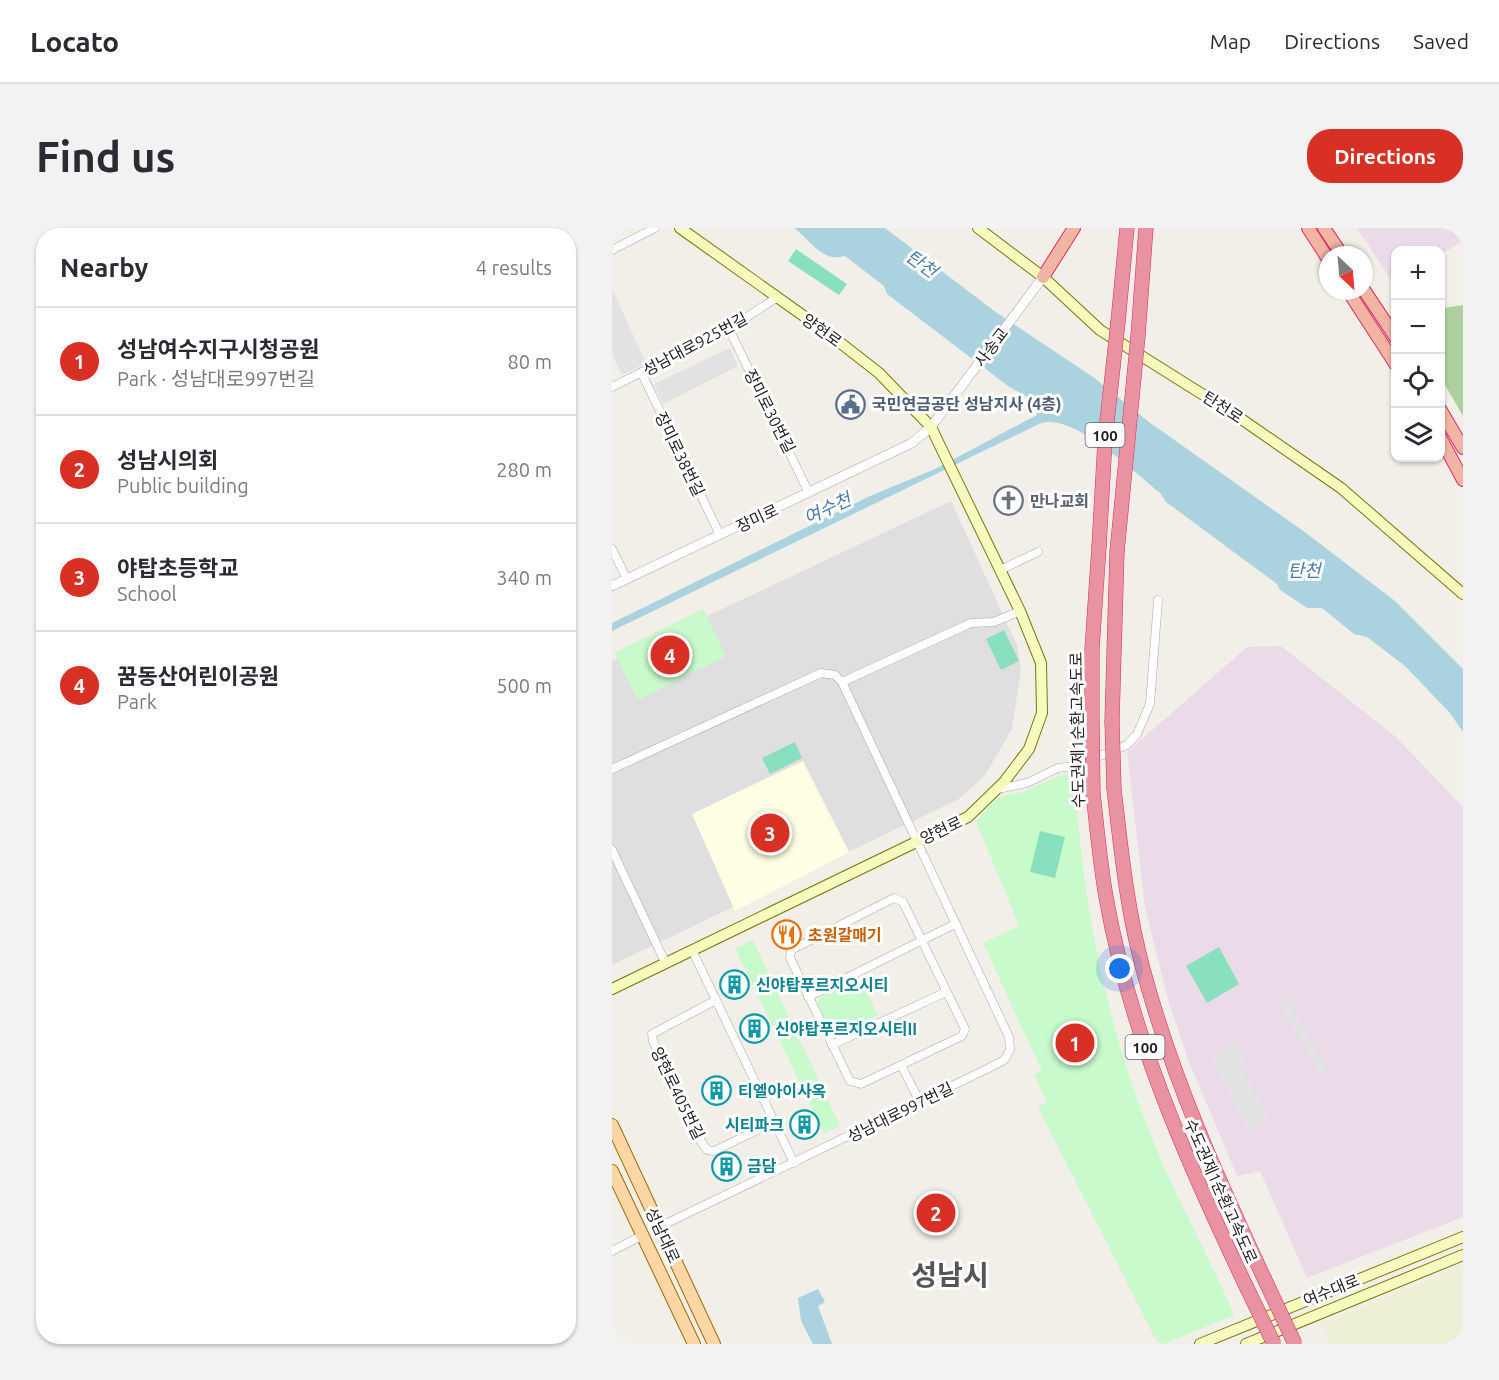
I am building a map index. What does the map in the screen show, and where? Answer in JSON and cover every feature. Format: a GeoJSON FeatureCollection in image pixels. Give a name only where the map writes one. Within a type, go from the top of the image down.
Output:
{"type":"FeatureCollection","features":[{"type":"Feature","properties":{"kind":"highway"},"geometry":{"type":"LineString","coordinates":[[1043,276],[1074,228]]}},
{"type":"Feature","properties":{"kind":"highway","name":"수도권제1순환고속도로"},"geometry":{"type":"LineString","coordinates":[[1127,228],[1105,440],[1092,649],[1093,793],[1106,898],[1128,989],[1154,1074],[1190,1167],[1274,1344]]}},
{"type":"Feature","properties":{"kind":"highway","name":"수도권제1순환고속도로"},"geometry":{"type":"LineString","coordinates":[[1146,228],[1138,336],[1124,452],[1117,552],[1112,721],[1114,789],[1126,886],[1143,968],[1169,1053],[1204,1149],[1295,1344]]}},
{"type":"Feature","properties":{"kind":"highway"},"geometry":{"type":"LineString","coordinates":[[1308,228],[1320,246]]}},
{"type":"Feature","properties":{"kind":"highway"},"geometry":{"type":"LineString","coordinates":[[1324,228],[1336,246]]}},
{"type":"Feature","properties":{"kind":"highway"},"geometry":{"type":"LineString","coordinates":[[1354,300],[1391,359]]}},
{"type":"Feature","properties":{"kind":"highway"},"geometry":{"type":"LineString","coordinates":[[1370,300],[1391,332]]}},
{"type":"Feature","properties":{"kind":"highway"},"geometry":{"type":"LineString","coordinates":[[1445,417],[1463,448]]}},
{"type":"Feature","properties":{"kind":"highway"},"geometry":{"type":"LineString","coordinates":[[1445,446],[1463,480]]}},
{"type":"Feature","properties":{"kind":"main road","name":"양현로"},"geometry":{"type":"LineString","coordinates":[[612,989],[968,817],[996,790],[1029,749],[1042,713],[1041,663],[1020,611],[931,427],[879,373],[829,334],[680,228]]}},
{"type":"Feature","properties":{"kind":"main road","name":"탄천로"},"geometry":{"type":"LineString","coordinates":[[978,228],[1043,276],[1100,330],[1237,416],[1341,488],[1463,594]]}},
{"type":"Feature","properties":{"kind":"main road","name":"성남대로"},"geometry":{"type":"LineString","coordinates":[[612,1125],[714,1344]]}},
{"type":"Feature","properties":{"kind":"main road","name":"성남대로"},"geometry":{"type":"LineString","coordinates":[[612,1171],[694,1344]]}},
{"type":"Feature","properties":{"kind":"main road","name":"여수대로"},"geometry":{"type":"LineString","coordinates":[[1200,1344],[1463,1237]]}},
{"type":"Feature","properties":{"kind":"main road","name":"여수대로"},"geometry":{"type":"LineString","coordinates":[[1246,1344],[1463,1255]]}},
{"type":"Feature","properties":{"kind":"street"},"geometry":{"type":"LineString","coordinates":[[612,250],[654,228]]}},
{"type":"Feature","properties":{"kind":"street","name":"사송교"},"geometry":{"type":"LineString","coordinates":[[931,427],[1043,276]]}},
{"type":"Feature","properties":{"kind":"street","name":"성남대로925번길"},"geometry":{"type":"LineString","coordinates":[[612,387],[729,329],[776,298]]}},
{"type":"Feature","properties":{"kind":"street","name":"장미로30번길"},"geometry":{"type":"LineString","coordinates":[[729,329],[809,493]]}},
{"type":"Feature","properties":{"kind":"street","name":"장미로38번길"},"geometry":{"type":"LineString","coordinates":[[641,372],[720,535]]}},
{"type":"Feature","properties":{"kind":"street","name":"장미로"},"geometry":{"type":"LineString","coordinates":[[612,586],[912,444],[931,427]]}},
{"type":"Feature","properties":{"kind":"street"},"geometry":{"type":"LineString","coordinates":[[612,549],[627,579]]}},
{"type":"Feature","properties":{"kind":"street"},"geometry":{"type":"LineString","coordinates":[[1000,570],[1038,552]]}},
{"type":"Feature","properties":{"kind":"street"},"geometry":{"type":"LineString","coordinates":[[996,790],[1027,783],[1058,768],[1086,762],[1127,745],[1137,734],[1150,704],[1158,600]]}},
{"type":"Feature","properties":{"kind":"street"},"geometry":{"type":"LineString","coordinates":[[612,769],[821,673],[835,675],[842,682],[971,623],[994,622],[1020,611]]}},
{"type":"Feature","properties":{"kind":"street","name":"성남대로997번길"},"geometry":{"type":"LineString","coordinates":[[660,1227],[990,1068],[1004,1060],[1010,1050],[1009,1037],[842,682]]}},
{"type":"Feature","properties":{"kind":"street"},"geometry":{"type":"LineString","coordinates":[[612,850],[665,963]]}},
{"type":"Feature","properties":{"kind":"street"},"geometry":{"type":"LineString","coordinates":[[894,898],[903,902],[922,941],[965,1029],[962,1036],[861,1084],[850,1081],[790,958],[791,950],[796,945],[894,898]]}},
{"type":"Feature","properties":{"kind":"street"},"geometry":{"type":"LineString","coordinates":[[808,997],[955,924]]}},
{"type":"Feature","properties":{"kind":"street"},"geometry":{"type":"LineString","coordinates":[[692,950],[794,1163]]}},
{"type":"Feature","properties":{"kind":"street"},"geometry":{"type":"LineString","coordinates":[[832,1045],[946,992]]}},
{"type":"Feature","properties":{"kind":"street","name":"양현로405번길"},"geometry":{"type":"LineString","coordinates":[[716,1000],[652,1034],[653,1041],[708,1150],[714,1151],[774,1122]]}},
{"type":"Feature","properties":{"kind":"street"},"geometry":{"type":"LineString","coordinates":[[902,1065],[920,1102]]}},
{"type":"Feature","properties":{"kind":"street"},"geometry":{"type":"LineString","coordinates":[[612,1251],[643,1235]]}},
{"type":"Feature","properties":{"kind":"shaded area"},"geometry":{"type":"Polygon","coordinates":[[[1357,228],[1463,228],[1463,240],[1445,252],[1445,246],[1391,246],[1391,279],[1373,252],[1373,246],[1369,246],[1357,228]]]}},
{"type":"Feature","properties":{"kind":"shaded area"},"geometry":{"type":"Polygon","coordinates":[[[612,289],[646,363],[622,375],[612,354],[612,289]]]}},
{"type":"Feature","properties":{"kind":"shaded area"},"geometry":{"type":"Polygon","coordinates":[[[730,348],[738,366],[663,404],[654,384],[730,348]]]}},
{"type":"Feature","properties":{"kind":"shaded area"},"geometry":{"type":"Polygon","coordinates":[[[951,501],[1017,645],[1021,670],[1012,729],[985,775],[959,799],[612,965],[612,661],[951,501]]]}},
{"type":"Feature","properties":{"kind":"shaded area"},"geometry":{"type":"Polygon","coordinates":[[[1281,646],[1396,737],[1463,807],[1463,1217],[1307,1278],[1260,1171],[1237,1176],[1189,1062],[1168,1000],[1145,907],[1127,752],[1247,647],[1281,646]]]}},
{"type":"Feature","properties":{"kind":"shaded area"},"geometry":{"type":"Polygon","coordinates":[[[803,761],[849,852],[735,911],[692,814],[803,761]]]}},
{"type":"Feature","properties":{"kind":"shaded area"},"geometry":{"type":"Polygon","coordinates":[[[1288,1001],[1327,1069],[1320,1074],[1280,1005],[1288,1001]]]}},
{"type":"Feature","properties":{"kind":"shaded area"},"geometry":{"type":"Polygon","coordinates":[[[1236,1043],[1246,1061],[1240,1065],[1270,1120],[1248,1132],[1211,1058],[1236,1043]]]}},
{"type":"Feature","properties":{"kind":"shaded area"},"geometry":{"type":"Polygon","coordinates":[[[1462,1266],[1463,1344],[1331,1344],[1322,1324],[1462,1266]]]}},
{"type":"Feature","properties":{"kind":"green space"},"geometry":{"type":"Polygon","coordinates":[[[796,249],[847,284],[839,295],[788,261],[796,249]]]}},
{"type":"Feature","properties":{"kind":"green space"},"geometry":{"type":"Polygon","coordinates":[[[1463,305],[1463,416],[1445,385],[1445,308],[1463,305]]]}},
{"type":"Feature","properties":{"kind":"green space"},"geometry":{"type":"Polygon","coordinates":[[[703,609],[726,656],[638,700],[614,653],[703,609]]]}},
{"type":"Feature","properties":{"kind":"green space"},"geometry":{"type":"Polygon","coordinates":[[[1004,630],[1019,661],[1001,670],[986,639],[1004,630]]]}},
{"type":"Feature","properties":{"kind":"green space"},"geometry":{"type":"Polygon","coordinates":[[[795,742],[802,758],[770,774],[762,758],[795,742]]]}},
{"type":"Feature","properties":{"kind":"green space"},"geometry":{"type":"Polygon","coordinates":[[[1075,774],[1078,822],[1090,916],[1110,1010],[1123,1056],[1155,1146],[1234,1315],[1164,1344],[1157,1342],[1038,1107],[1047,1102],[1034,1075],[1042,1071],[983,943],[1019,926],[976,821],[995,800],[1003,796],[1020,793],[1062,775],[1075,774]]]}},
{"type":"Feature","properties":{"kind":"green space"},"geometry":{"type":"Polygon","coordinates":[[[1040,831],[1065,837],[1055,878],[1030,872],[1040,831]]]}},
{"type":"Feature","properties":{"kind":"green space"},"geometry":{"type":"Polygon","coordinates":[[[753,940],[840,1126],[824,1133],[735,948],[753,940]]]}},
{"type":"Feature","properties":{"kind":"green space"},"geometry":{"type":"Polygon","coordinates":[[[1219,947],[1239,984],[1207,1003],[1186,966],[1219,947]]]}},
{"type":"Feature","properties":{"kind":"green space"},"geometry":{"type":"Polygon","coordinates":[[[859,978],[878,1015],[838,1035],[832,1033],[817,1003],[820,997],[859,978]]]}},
{"type":"Feature","properties":{"kind":"water","name":"탄천"},"geometry":{"type":"Polygon","coordinates":[[[794,228],[885,228],[997,313],[1093,377],[1149,422],[1306,533],[1395,601],[1463,669],[1463,732],[1450,713],[1405,666],[1367,637],[1354,634],[1322,608],[1307,608],[1280,590],[1277,584],[1166,502],[1160,493],[1102,446],[1085,434],[1052,422],[1039,424],[612,631],[612,623],[870,496],[935,469],[1037,415],[1034,401],[1008,386],[887,294],[884,286],[845,256],[829,256],[823,253],[794,228]]]}},
{"type":"Feature","properties":{"kind":"water"},"geometry":{"type":"Polygon","coordinates":[[[818,1289],[825,1302],[818,1306],[832,1344],[813,1344],[801,1321],[798,1298],[818,1289]]]}},
{"type":"Feature","properties":{"kind":"place","name":"국민연금공단 성남지사 (4층)"},"geometry":{"type":"Point","coordinates":[851,404]}},
{"type":"Feature","properties":{"kind":"place","name":"만나교회"},"geometry":{"type":"Point","coordinates":[1009,501]}},
{"type":"Feature","properties":{"kind":"place","name":"꿈동산어린이공원"},"geometry":{"type":"Point","coordinates":[670,655]}},
{"type":"Feature","properties":{"kind":"place","name":"야탑초등학교"},"geometry":{"type":"Point","coordinates":[770,833]}},
{"type":"Feature","properties":{"kind":"place","name":"초원갈매기"},"geometry":{"type":"Point","coordinates":[787,935]}},
{"type":"Feature","properties":{"kind":"place","name":"신야탑푸르지오시티"},"geometry":{"type":"Point","coordinates":[735,985]}},
{"type":"Feature","properties":{"kind":"place","name":"신야탑푸르지오시티II"},"geometry":{"type":"Point","coordinates":[754,1029]}},
{"type":"Feature","properties":{"kind":"place","name":"성남여수지구시청공원"},"geometry":{"type":"Point","coordinates":[1075,1043]}},
{"type":"Feature","properties":{"kind":"place","name":"티엘아이사옥"},"geometry":{"type":"Point","coordinates":[717,1091]}},
{"type":"Feature","properties":{"kind":"place","name":"시티파크"},"geometry":{"type":"Point","coordinates":[805,1125]}},
{"type":"Feature","properties":{"kind":"place","name":"금담"},"geometry":{"type":"Point","coordinates":[726,1166]}},
{"type":"Feature","properties":{"kind":"place","name":"성남시의회"},"geometry":{"type":"Point","coordinates":[936,1213]}},
{"type":"Feature","properties":{"kind":"district","name":"성남시"},"geometry":{"type":"Point","coordinates":[950,1274]}},
{"type":"Feature","properties":{"kind":"water label","name":"여수천"},"geometry":{"type":"Point","coordinates":[827,508]}}]}
